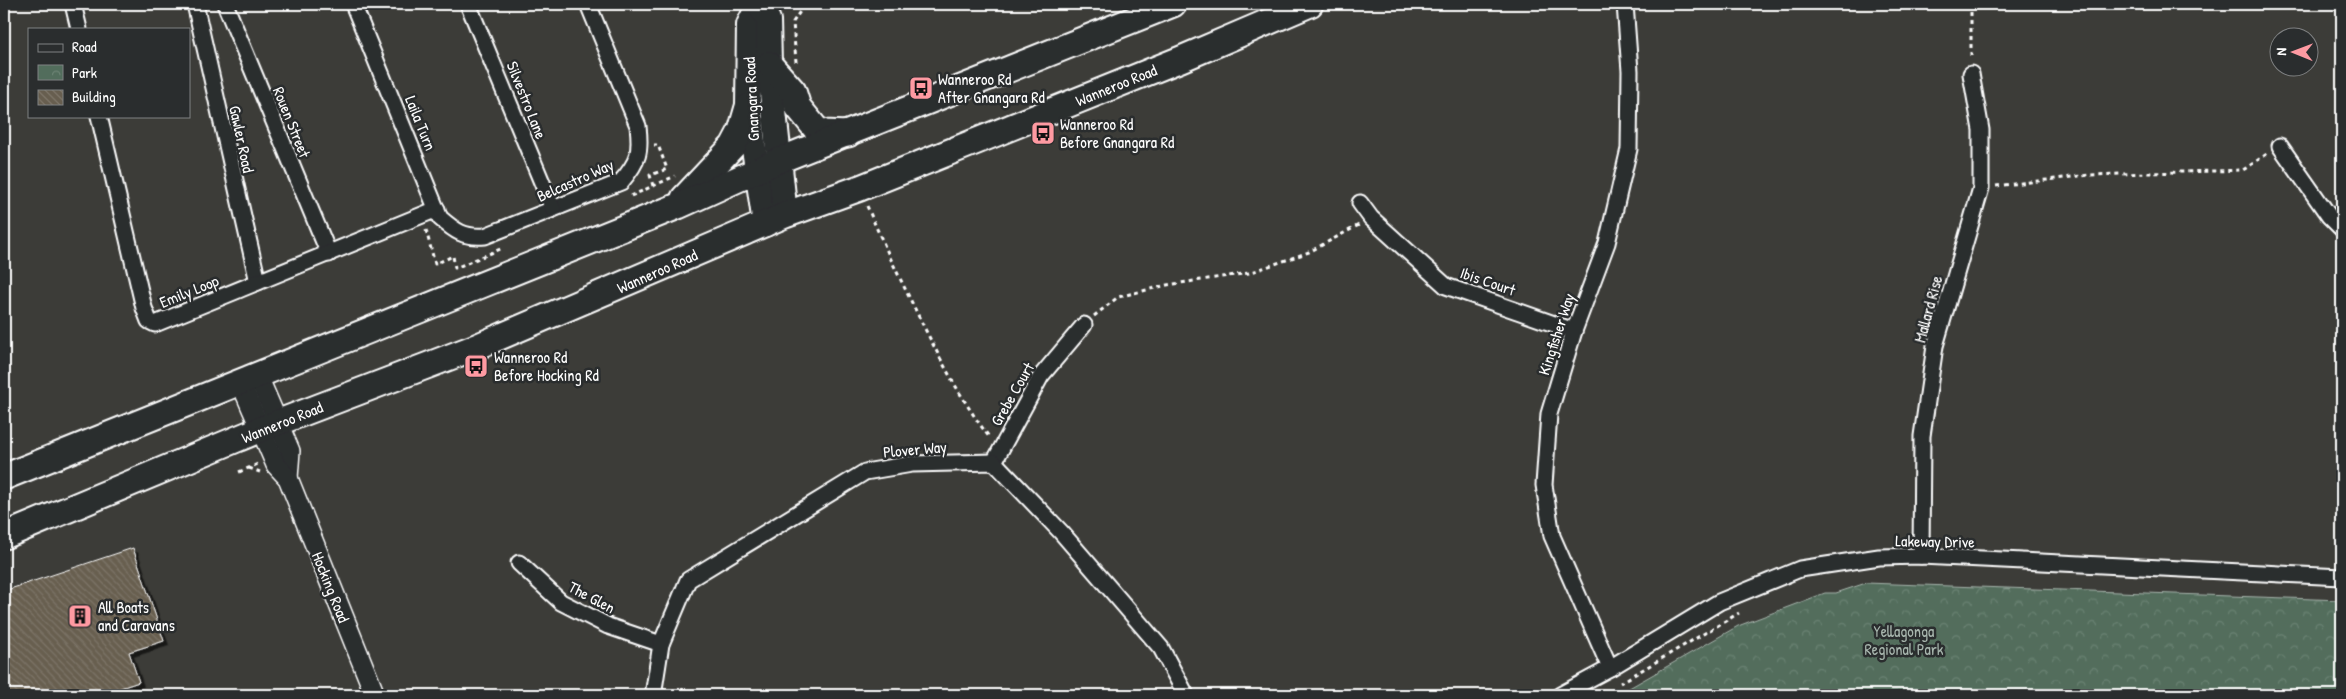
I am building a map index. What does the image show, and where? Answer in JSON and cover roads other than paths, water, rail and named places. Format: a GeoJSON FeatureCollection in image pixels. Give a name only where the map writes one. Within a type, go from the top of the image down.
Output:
{"type":"FeatureCollection","features":[{"type":"Feature","properties":{"kind":"highway"},"geometry":{"type":"LineString","coordinates":[[4,477],[678,206],[780,160],[1173,4]]}},
{"type":"Feature","properties":{"kind":"highway","name":"Wanneroo Road"},"geometry":{"type":"LineString","coordinates":[[4,536],[270,426],[485,344],[775,219],[860,188],[1181,59],[1310,4]]}},
{"type":"Feature","properties":{"kind":"highway"},"geometry":{"type":"LineString","coordinates":[[769,64],[793,90],[798,107],[816,129],[824,133],[848,134]]}},
{"type":"Feature","properties":{"kind":"highway"},"geometry":{"type":"LineString","coordinates":[[678,206],[733,146],[741,132],[748,107]]}},
{"type":"Feature","properties":{"kind":"main road","name":"Gnangara Road"},"geometry":{"type":"LineString","coordinates":[[759,4],[768,20],[769,64],[780,160],[775,219]]}},
{"type":"Feature","properties":{"kind":"main road","name":"Gnangara Road"},"geometry":{"type":"LineString","coordinates":[[759,4],[749,25],[748,107],[758,170],[775,219]]}},
{"type":"Feature","properties":{"kind":"street"},"geometry":{"type":"LineString","coordinates":[[73,4],[79,28]]}},
{"type":"Feature","properties":{"kind":"street","name":"Gawler Road"},"geometry":{"type":"LineString","coordinates":[[194,4],[258,282]]}},
{"type":"Feature","properties":{"kind":"street","name":"Rouen Street"},"geometry":{"type":"LineString","coordinates":[[225,4],[328,254]]}},
{"type":"Feature","properties":{"kind":"street","name":"Laila Turn"},"geometry":{"type":"LineString","coordinates":[[353,4],[440,218],[458,233],[475,237]]}},
{"type":"Feature","properties":{"kind":"street","name":"Silvestro Lane"},"geometry":{"type":"LineString","coordinates":[[468,4],[553,209]]}},
{"type":"Feature","properties":{"kind":"street","name":"Belcastro Way"},"geometry":{"type":"LineString","coordinates":[[475,237],[485,236],[622,182],[634,167],[640,147],[638,126],[588,4]]}},
{"type":"Feature","properties":{"kind":"street","name":"Kingfisher Way"},"geometry":{"type":"LineString","coordinates":[[1610,668],[1552,536],[1544,485],[1549,414],[1574,331],[1607,243],[1620,197],[1629,149],[1630,81],[1625,4]]}},
{"type":"Feature","properties":{"kind":"street","name":"Mallard Rise"},"geometry":{"type":"LineString","coordinates":[[1921,556],[1922,436],[1935,346],[1981,188],[1981,130],[1971,74]]}},
{"type":"Feature","properties":{"kind":"street","name":"Emily Loop"},"geometry":{"type":"LineString","coordinates":[[99,118],[144,308],[149,321],[155,324],[437,209]]}},
{"type":"Feature","properties":{"kind":"street"},"geometry":{"type":"LineString","coordinates":[[2280,146],[2329,216],[2342,229]]}},
{"type":"Feature","properties":{"kind":"street","name":"Ibis Court"},"geometry":{"type":"LineString","coordinates":[[1360,203],[1371,218],[1446,286],[1574,331]]}},
{"type":"Feature","properties":{"kind":"street","name":"Grebe Court"},"geometry":{"type":"LineString","coordinates":[[997,456],[1041,376],[1084,324]]}},
{"type":"Feature","properties":{"kind":"street","name":"Hocking Road"},"geometry":{"type":"LineString","coordinates":[[249,378],[270,426],[290,451],[288,478],[375,695]]}},
{"type":"Feature","properties":{"kind":"street"},"geometry":{"type":"LineString","coordinates":[[997,456],[1161,648],[1186,695]]}},
{"type":"Feature","properties":{"kind":"street","name":"Plover Way"},"geometry":{"type":"LineString","coordinates":[[657,695],[654,689],[661,644],[688,580],[865,472],[912,464],[997,456]]}},
{"type":"Feature","properties":{"kind":"street","name":"Lakeway Drive"},"geometry":{"type":"LineString","coordinates":[[1560,695],[1610,668],[1719,602],[1800,569],[1879,557],[1921,556],[2342,576]]}},
{"type":"Feature","properties":{"kind":"street","name":"The Glen"},"geometry":{"type":"LineString","coordinates":[[519,563],[561,602],[608,626],[661,644]]}},
{"type":"Feature","properties":{"kind":"place","name":"Wanneroo Rd After Gnangara Rd"},"geometry":{"type":"Point","coordinates":[921,88]}},
{"type":"Feature","properties":{"kind":"place","name":"Wanneroo Rd Before Gnangara Rd"},"geometry":{"type":"Point","coordinates":[1043,133]}},
{"type":"Feature","properties":{"kind":"place","name":"Wanneroo Rd Before Hocking Rd"},"geometry":{"type":"Point","coordinates":[476,366]}},
{"type":"Feature","properties":{"kind":"place","name":"All Boats and Caravans"},"geometry":{"type":"Point","coordinates":[80,616]}},
{"type":"Feature","properties":{"kind":"park label","name":"Yellagonga Regional Park"},"geometry":{"type":"Point","coordinates":[1904,640]}}]}
